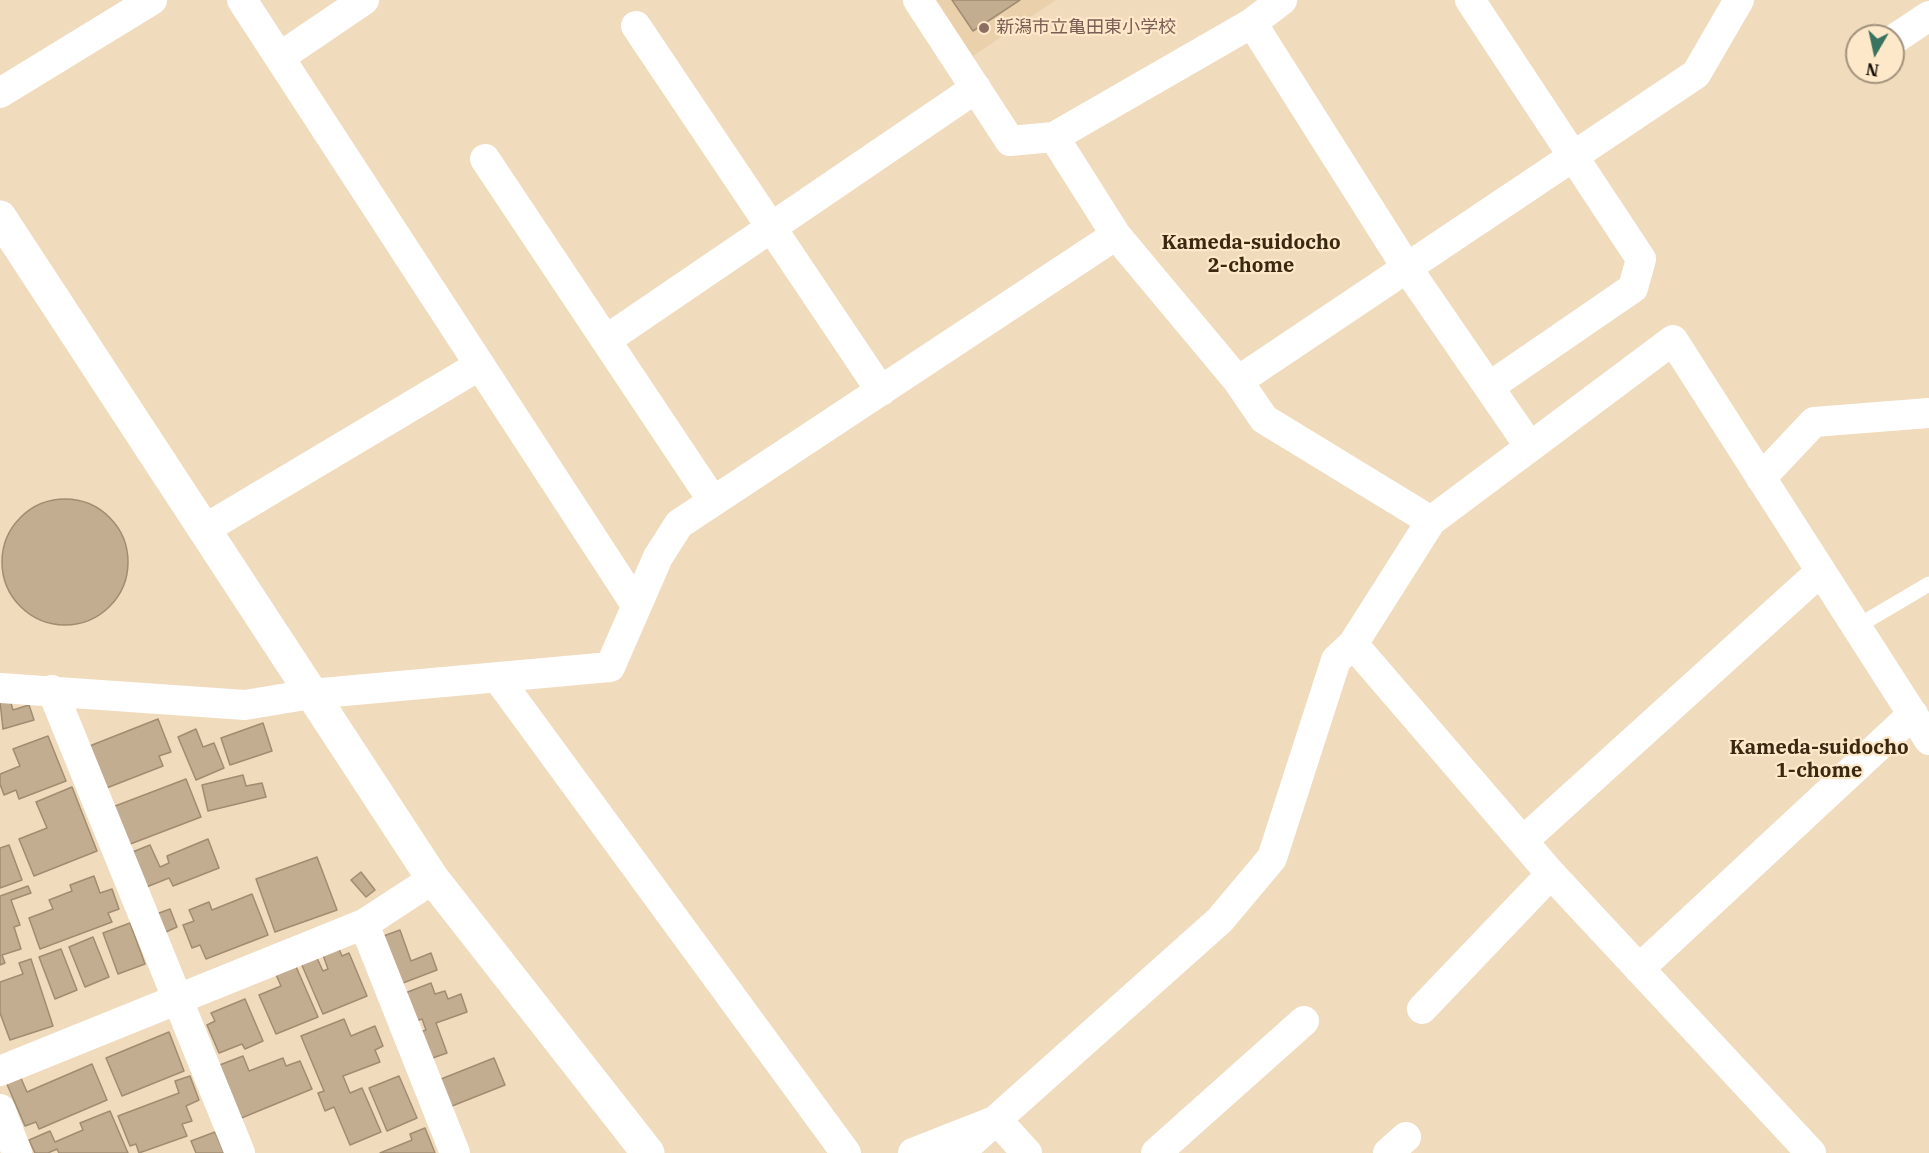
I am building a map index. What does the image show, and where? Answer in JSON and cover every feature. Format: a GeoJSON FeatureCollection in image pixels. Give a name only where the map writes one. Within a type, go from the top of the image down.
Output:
{"type":"FeatureCollection","features":[{"type":"Feature","properties":{"kind":"street"},"geometry":{"type":"LineString","coordinates":[[0,93],[152,0]]}},
{"type":"Feature","properties":{"kind":"street"},"geometry":{"type":"LineString","coordinates":[[242,0],[636,605]]}},
{"type":"Feature","properties":{"kind":"street"},"geometry":{"type":"LineString","coordinates":[[279,57],[364,0]]}},
{"type":"Feature","properties":{"kind":"street"},"geometry":{"type":"LineString","coordinates":[[918,0],[1010,141],[1054,136],[1252,23],[1282,0]]}},
{"type":"Feature","properties":{"kind":"street"},"geometry":{"type":"LineString","coordinates":[[1470,0],[1572,158],[1641,259],[1633,288],[1489,387]]}},
{"type":"Feature","properties":{"kind":"street"},"geometry":{"type":"LineString","coordinates":[[1238,381],[1696,74],[1739,0]]}},
{"type":"Feature","properties":{"kind":"street"},"geometry":{"type":"LineString","coordinates":[[1905,32],[1929,16]]}},
{"type":"Feature","properties":{"kind":"street"},"geometry":{"type":"LineString","coordinates":[[1252,23],[1407,268],[1530,447]]}},
{"type":"Feature","properties":{"kind":"street"},"geometry":{"type":"LineString","coordinates":[[636,26],[880,391]]}},
{"type":"Feature","properties":{"kind":"street"},"geometry":{"type":"LineString","coordinates":[[606,340],[976,88]]}},
{"type":"Feature","properties":{"kind":"street"},"geometry":{"type":"LineString","coordinates":[[1054,136],[1116,235],[1238,381],[1264,419],[1431,521]]}},
{"type":"Feature","properties":{"kind":"street"},"geometry":{"type":"LineString","coordinates":[[485,159],[713,501]]}},
{"type":"Feature","properties":{"kind":"street"},"geometry":{"type":"LineString","coordinates":[[0,217],[433,879],[648,1153]]}},
{"type":"Feature","properties":{"kind":"street"},"geometry":{"type":"LineString","coordinates":[[0,688],[245,705],[311,694],[610,667],[658,557],[679,524],[1116,235]]}},
{"type":"Feature","properties":{"kind":"street"},"geometry":{"type":"LineString","coordinates":[[959,1153],[1220,920],[1272,858],[1336,660],[1353,644],[1431,521],[1673,340],[1929,740]]}},
{"type":"Feature","properties":{"kind":"street"},"geometry":{"type":"LineString","coordinates":[[205,530],[480,364]]}},
{"type":"Feature","properties":{"kind":"street"},"geometry":{"type":"LineString","coordinates":[[1761,478],[1814,422],[1929,414]]}},
{"type":"Feature","properties":{"kind":"street"},"geometry":{"type":"LineString","coordinates":[[1523,841],[1821,572]]}},
{"type":"Feature","properties":{"kind":"street"},"geometry":{"type":"LineString","coordinates":[[1353,644],[1551,874],[1811,1153]]}},
{"type":"Feature","properties":{"kind":"street"},"geometry":{"type":"LineString","coordinates":[[497,677],[846,1153]]}},
{"type":"Feature","properties":{"kind":"street"},"geometry":{"type":"LineString","coordinates":[[51,690],[240,1153]]}},
{"type":"Feature","properties":{"kind":"street"},"geometry":{"type":"LineString","coordinates":[[1639,969],[1912,714]]}},
{"type":"Feature","properties":{"kind":"street"},"geometry":{"type":"LineString","coordinates":[[1422,1009],[1551,874]]}},
{"type":"Feature","properties":{"kind":"street"},"geometry":{"type":"LineString","coordinates":[[0,1071],[364,924],[433,879]]}},
{"type":"Feature","properties":{"kind":"street"},"geometry":{"type":"LineString","coordinates":[[364,924],[455,1153]]}},
{"type":"Feature","properties":{"kind":"street"},"geometry":{"type":"LineString","coordinates":[[1156,1153],[1304,1021]]}},
{"type":"Feature","properties":{"kind":"street"},"geometry":{"type":"LineString","coordinates":[[0,1109],[17,1153]]}},
{"type":"Feature","properties":{"kind":"street"},"geometry":{"type":"LineString","coordinates":[[913,1153],[997,1120]]}},
{"type":"Feature","properties":{"kind":"street"},"geometry":{"type":"LineString","coordinates":[[997,1120],[1027,1153]]}},
{"type":"Feature","properties":{"kind":"lane"},"geometry":{"type":"LineString","coordinates":[[1856,627],[1929,584]]}},
{"type":"Feature","properties":{"kind":"shaded area","name":"新潟市立亀田東小学校"},"geometry":{"type":"Polygon","coordinates":[[[935,0],[1056,0],[973,56],[935,0]]]}},
{"type":"Feature","properties":{"kind":"building"},"geometry":{"type":"Polygon","coordinates":[[[952,0],[1020,0],[973,31],[952,0]]]}},
{"type":"Feature","properties":{"kind":"building"},"geometry":{"type":"Polygon","coordinates":[[[65,499],[89,504],[109,518],[123,538],[128,562],[123,586],[109,606],[89,620],[65,625],[41,620],[21,606],[7,586],[2,562],[7,538],[21,518],[41,504],[65,499]]]}},
{"type":"Feature","properties":{"kind":"building"},"geometry":{"type":"Polygon","coordinates":[[[10,700],[13,710],[29,705],[34,720],[3,729],[0,702],[10,700]]]}},
{"type":"Feature","properties":{"kind":"building"},"geometry":{"type":"Polygon","coordinates":[[[158,719],[171,752],[159,756],[163,766],[104,789],[87,747],[158,719]]]}},
{"type":"Feature","properties":{"kind":"building"},"geometry":{"type":"Polygon","coordinates":[[[263,723],[272,751],[230,765],[221,738],[263,723]]]}},
{"type":"Feature","properties":{"kind":"building"},"geometry":{"type":"Polygon","coordinates":[[[196,729],[203,747],[214,743],[224,768],[196,780],[178,737],[196,729]]]}},
{"type":"Feature","properties":{"kind":"building"},"geometry":{"type":"Polygon","coordinates":[[[48,736],[66,781],[19,799],[16,790],[4,795],[0,784],[0,774],[20,766],[13,749],[48,736]]]}},
{"type":"Feature","properties":{"kind":"building"},"geometry":{"type":"Polygon","coordinates":[[[243,775],[246,786],[262,783],[266,797],[208,811],[202,785],[243,775]]]}},
{"type":"Feature","properties":{"kind":"building"},"geometry":{"type":"Polygon","coordinates":[[[186,779],[201,817],[125,846],[110,808],[186,779]]]}},
{"type":"Feature","properties":{"kind":"building"},"geometry":{"type":"Polygon","coordinates":[[[72,787],[97,851],[34,876],[19,839],[47,828],[36,802],[72,787]]]}},
{"type":"Feature","properties":{"kind":"building"},"geometry":{"type":"Polygon","coordinates":[[[208,839],[219,868],[173,886],[169,878],[144,888],[130,853],[150,845],[160,867],[169,863],[167,856],[208,839]]]}},
{"type":"Feature","properties":{"kind":"building"},"geometry":{"type":"Polygon","coordinates":[[[9,845],[22,880],[0,888],[0,848],[9,845]]]}},
{"type":"Feature","properties":{"kind":"building"},"geometry":{"type":"Polygon","coordinates":[[[317,857],[337,910],[275,932],[256,879],[317,857]]]}},
{"type":"Feature","properties":{"kind":"building"},"geometry":{"type":"Polygon","coordinates":[[[361,872],[375,890],[366,897],[351,880],[361,872]]]}},
{"type":"Feature","properties":{"kind":"building"},"geometry":{"type":"Polygon","coordinates":[[[94,876],[100,893],[112,889],[119,909],[108,913],[112,922],[40,949],[29,918],[53,909],[49,900],[72,891],[70,885],[94,876]]]}},
{"type":"Feature","properties":{"kind":"building"},"geometry":{"type":"Polygon","coordinates":[[[28,886],[31,893],[11,900],[20,925],[14,927],[21,949],[2,955],[5,963],[0,965],[0,896],[28,886]]]}},
{"type":"Feature","properties":{"kind":"building"},"geometry":{"type":"Polygon","coordinates":[[[252,894],[268,935],[206,959],[200,945],[192,948],[183,925],[194,921],[189,910],[209,902],[212,910],[252,894]]]}},
{"type":"Feature","properties":{"kind":"building"},"geometry":{"type":"Polygon","coordinates":[[[170,909],[177,927],[159,935],[151,916],[170,909]]]}},
{"type":"Feature","properties":{"kind":"building"},"geometry":{"type":"Polygon","coordinates":[[[130,923],[145,964],[118,974],[103,933],[130,923]]]}},
{"type":"Feature","properties":{"kind":"building"},"geometry":{"type":"Polygon","coordinates":[[[400,930],[411,961],[431,953],[437,970],[395,986],[378,938],[400,930]]]}},
{"type":"Feature","properties":{"kind":"building"},"geometry":{"type":"Polygon","coordinates":[[[93,937],[109,977],[85,987],[69,947],[93,937]]]}},
{"type":"Feature","properties":{"kind":"building"},"geometry":{"type":"Polygon","coordinates":[[[61,949],[77,990],[55,999],[39,957],[61,949]]]}},
{"type":"Feature","properties":{"kind":"building"},"geometry":{"type":"Polygon","coordinates":[[[339,949],[342,956],[349,953],[367,996],[323,1014],[301,963],[316,956],[323,971],[328,969],[323,955],[339,949]]]}},
{"type":"Feature","properties":{"kind":"building"},"geometry":{"type":"Polygon","coordinates":[[[31,959],[53,1026],[10,1040],[0,1013],[0,982],[23,974],[19,963],[31,959]]]}},
{"type":"Feature","properties":{"kind":"building"},"geometry":{"type":"Polygon","coordinates":[[[294,962],[318,1017],[276,1034],[259,995],[281,986],[274,970],[294,962]]]}},
{"type":"Feature","properties":{"kind":"building"},"geometry":{"type":"Polygon","coordinates":[[[431,983],[435,994],[445,991],[448,999],[461,994],[467,1012],[436,1023],[447,1053],[424,1061],[414,1034],[426,1030],[422,1019],[410,1023],[400,995],[431,983]]]}},
{"type":"Feature","properties":{"kind":"building"},"geometry":{"type":"Polygon","coordinates":[[[245,999],[263,1041],[245,1049],[242,1044],[219,1053],[207,1025],[215,1021],[211,1013],[245,999]]]}},
{"type":"Feature","properties":{"kind":"building"},"geometry":{"type":"Polygon","coordinates":[[[344,1019],[351,1036],[375,1026],[383,1046],[375,1050],[380,1062],[343,1076],[350,1093],[362,1088],[381,1132],[350,1145],[334,1107],[325,1111],[318,1093],[324,1091],[301,1036],[344,1019]]]}},
{"type":"Feature","properties":{"kind":"building"},"geometry":{"type":"Polygon","coordinates":[[[169,1032],[184,1071],[122,1096],[106,1058],[169,1032]]]}},
{"type":"Feature","properties":{"kind":"building"},"geometry":{"type":"Polygon","coordinates":[[[243,1056],[249,1071],[283,1058],[286,1066],[300,1061],[312,1089],[239,1119],[217,1066],[243,1056]]]}},
{"type":"Feature","properties":{"kind":"building"},"geometry":{"type":"Polygon","coordinates":[[[494,1058],[505,1085],[447,1108],[436,1081],[494,1058]]]}},
{"type":"Feature","properties":{"kind":"building"},"geometry":{"type":"Polygon","coordinates":[[[92,1064],[107,1100],[39,1129],[36,1122],[25,1126],[6,1082],[20,1076],[27,1092],[92,1064]]]}},
{"type":"Feature","properties":{"kind":"building"},"geometry":{"type":"Polygon","coordinates":[[[190,1076],[199,1100],[186,1106],[192,1121],[182,1124],[187,1136],[139,1153],[136,1144],[130,1146],[118,1116],[179,1093],[175,1081],[190,1076]]]}},
{"type":"Feature","properties":{"kind":"building"},"geometry":{"type":"Polygon","coordinates":[[[399,1076],[417,1118],[387,1131],[369,1088],[399,1076]]]}},
{"type":"Feature","properties":{"kind":"building"},"geometry":{"type":"Polygon","coordinates":[[[110,1111],[128,1153],[59,1153],[57,1149],[48,1153],[35,1153],[29,1140],[50,1131],[55,1142],[83,1130],[80,1123],[110,1111]]]}},
{"type":"Feature","properties":{"kind":"building"},"geometry":{"type":"Polygon","coordinates":[[[425,1128],[435,1153],[380,1153],[412,1140],[410,1134],[425,1128]]]}},
{"type":"Feature","properties":{"kind":"building"},"geometry":{"type":"Polygon","coordinates":[[[215,1132],[224,1153],[196,1153],[191,1141],[215,1132]]]}},
{"type":"Feature","properties":{"kind":"place","name":"新潟市立亀田東小学校"},"geometry":{"type":"Point","coordinates":[984,28]}},
{"type":"Feature","properties":{"kind":"district","name":"Kameda-suidocho 2-chome"},"geometry":{"type":"Point","coordinates":[1251,254]}},
{"type":"Feature","properties":{"kind":"district","name":"Kameda-suidocho 1-chome"},"geometry":{"type":"Point","coordinates":[1819,760]}}]}
